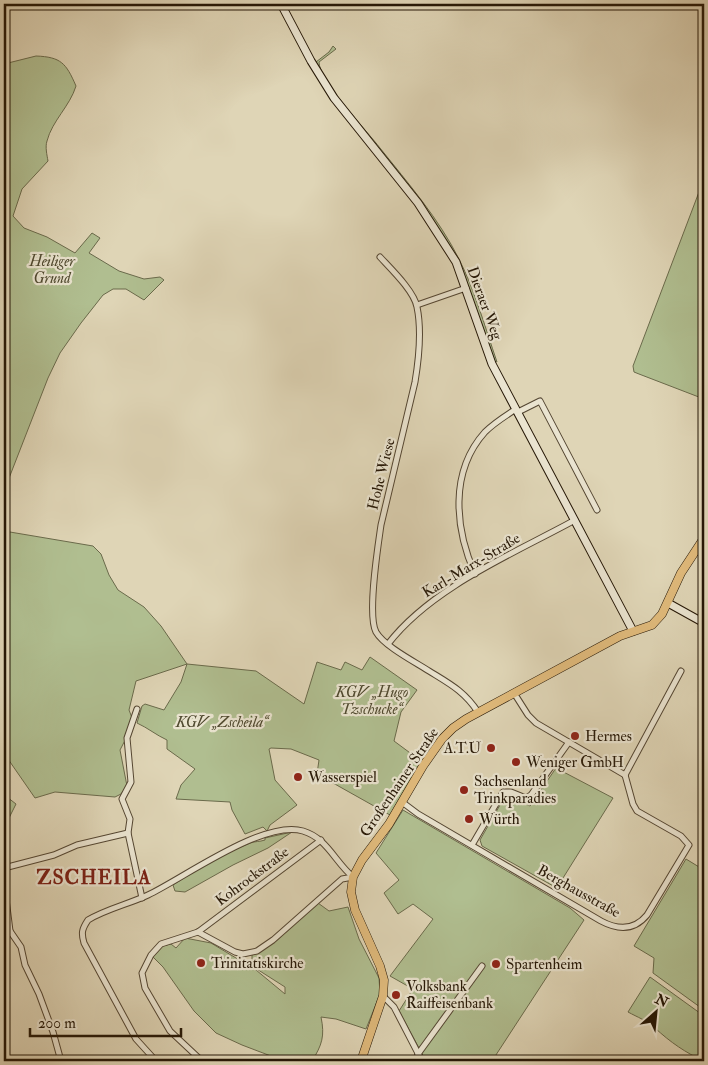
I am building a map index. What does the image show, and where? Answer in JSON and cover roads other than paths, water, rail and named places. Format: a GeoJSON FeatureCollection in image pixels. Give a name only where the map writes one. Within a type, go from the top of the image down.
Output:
{"type":"FeatureCollection","features":[{"type":"Feature","properties":{"kind":"main road","name":"Dieraer Weg"},"geometry":{"type":"LineString","coordinates":[[281,4],[311,61],[334,98],[418,203],[456,262],[492,364],[634,632]]}},
{"type":"Feature","properties":{"kind":"main road"},"geometry":{"type":"LineString","coordinates":[[704,538],[681,573],[668,603],[704,623]]}},
{"type":"Feature","properties":{"kind":"main road","name":"Großenhainer Straße"},"geometry":{"type":"LineString","coordinates":[[361,1061],[383,996],[384,980],[382,970],[354,910],[351,892],[353,877],[362,860],[382,835],[423,766],[442,739],[453,728],[478,712],[613,639],[652,625],[662,614],[668,603]]}},
{"type":"Feature","properties":{"kind":"street","name":"Hohe Wiese"},"geometry":{"type":"LineString","coordinates":[[380,257],[403,282],[417,305],[419,333],[415,382],[381,525],[374,574],[374,625],[379,636],[388,644]]}},
{"type":"Feature","properties":{"kind":"street"},"geometry":{"type":"LineString","coordinates":[[417,305],[466,288]]}},
{"type":"Feature","properties":{"kind":"street"},"geometry":{"type":"LineString","coordinates":[[475,574],[466,554],[461,532],[458,510],[461,480],[472,450],[478,440],[500,419],[540,401],[597,510]]}},
{"type":"Feature","properties":{"kind":"street","name":"Karl-Marx-Straße"},"geometry":{"type":"LineString","coordinates":[[388,644],[422,608],[475,574],[575,520]]}},
{"type":"Feature","properties":{"kind":"street"},"geometry":{"type":"LineString","coordinates":[[388,644],[458,689],[478,712]]}},
{"type":"Feature","properties":{"kind":"street"},"geometry":{"type":"LineString","coordinates":[[514,693],[532,720],[625,775],[681,671]]}},
{"type":"Feature","properties":{"kind":"street"},"geometry":{"type":"LineString","coordinates":[[137,709],[127,738],[131,782],[122,799],[130,819],[128,832],[142,898]]}},
{"type":"Feature","properties":{"kind":"street"},"geometry":{"type":"LineString","coordinates":[[472,845],[503,792],[511,792],[526,798],[531,795],[569,742]]}},
{"type":"Feature","properties":{"kind":"street","name":"Berghausstraße"},"geometry":{"type":"LineString","coordinates":[[402,802],[418,814],[607,924],[618,928],[627,928],[635,925],[647,915],[689,845],[681,836],[637,810],[633,804],[625,775]]}},
{"type":"Feature","properties":{"kind":"street"},"geometry":{"type":"LineString","coordinates":[[156,1061],[136,1039],[89,953],[81,934],[82,928],[88,920],[142,898],[179,879],[205,862],[269,834],[290,829],[304,831],[320,840],[344,870],[353,877]]}},
{"type":"Feature","properties":{"kind":"street"},"geometry":{"type":"LineString","coordinates":[[4,868],[54,855],[77,845],[128,832]]}},
{"type":"Feature","properties":{"kind":"street","name":"Kohrockstraße"},"geometry":{"type":"LineString","coordinates":[[202,1061],[170,1031],[145,988],[142,973],[151,955],[161,944],[198,932],[320,840]]}},
{"type":"Feature","properties":{"kind":"street"},"geometry":{"type":"LineString","coordinates":[[198,932],[235,952],[243,954],[257,951],[273,940],[342,878],[353,877]]}},
{"type":"Feature","properties":{"kind":"street"},"geometry":{"type":"LineString","coordinates":[[4,883],[7,931],[20,947],[25,965],[40,994],[61,1061]]}},
{"type":"Feature","properties":{"kind":"street"},"geometry":{"type":"LineString","coordinates":[[418,1054],[482,966]]}},
{"type":"Feature","properties":{"kind":"street"},"geometry":{"type":"LineString","coordinates":[[383,996],[394,1007],[422,1061]]}},
{"type":"Feature","properties":{"kind":"place","name":"Hermes"},"geometry":{"type":"Point","coordinates":[575,736]}},
{"type":"Feature","properties":{"kind":"place","name":"A.T.U"},"geometry":{"type":"Point","coordinates":[491,748]}},
{"type":"Feature","properties":{"kind":"place","name":"Weniger GmbH"},"geometry":{"type":"Point","coordinates":[516,762]}},
{"type":"Feature","properties":{"kind":"place","name":"Wasserspiel"},"geometry":{"type":"Point","coordinates":[298,777]}},
{"type":"Feature","properties":{"kind":"place","name":"Sachsenland Trinkparadies"},"geometry":{"type":"Point","coordinates":[464,790]}},
{"type":"Feature","properties":{"kind":"place","name":"Würth"},"geometry":{"type":"Point","coordinates":[469,819]}},
{"type":"Feature","properties":{"kind":"place","name":"Trinitatiskirche"},"geometry":{"type":"Point","coordinates":[201,963]}},
{"type":"Feature","properties":{"kind":"place","name":"Spartenheim"},"geometry":{"type":"Point","coordinates":[496,964]}},
{"type":"Feature","properties":{"kind":"place","name":"Volksbank Raiffeisenbank"},"geometry":{"type":"Point","coordinates":[396,995]}},
{"type":"Feature","properties":{"kind":"district","name":"ZSCHEILA"},"geometry":{"type":"Point","coordinates":[94,877]}},
{"type":"Feature","properties":{"kind":"park label","name":"Heiliger Grund"},"geometry":{"type":"Point","coordinates":[52,270]}},
{"type":"Feature","properties":{"kind":"park label","name":"KGV „Hugo Tzschucke“"},"geometry":{"type":"Point","coordinates":[372,700]}},
{"type":"Feature","properties":{"kind":"park label","name":"KGV „Zscheila“"},"geometry":{"type":"Point","coordinates":[222,722]}}]}
